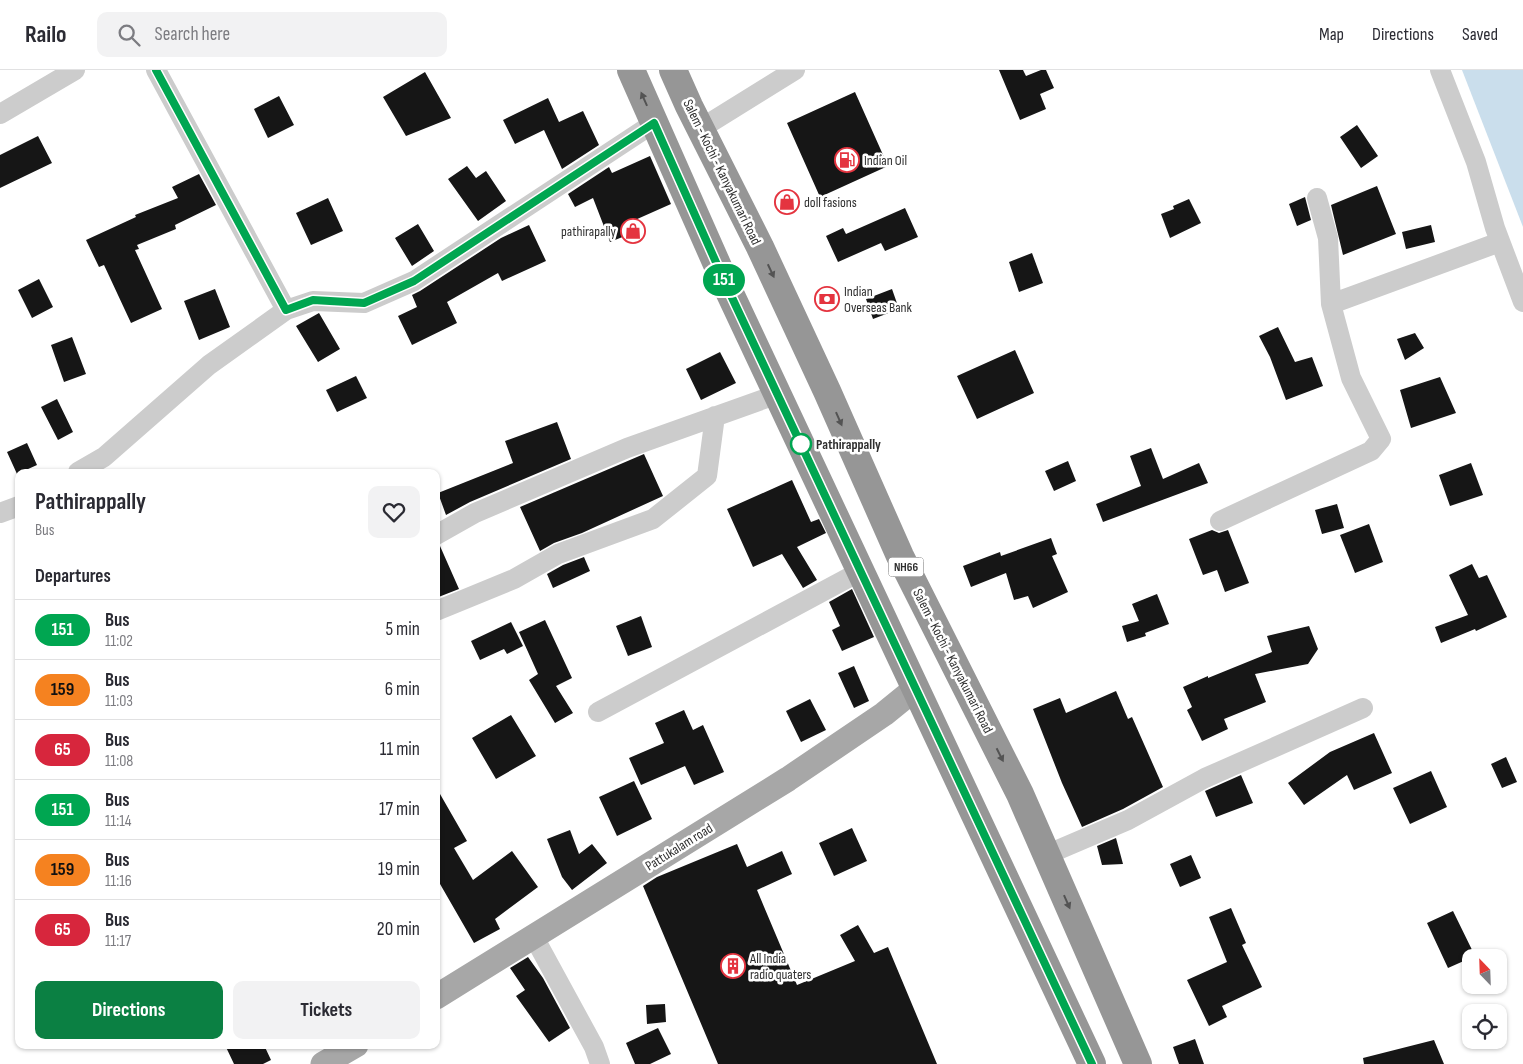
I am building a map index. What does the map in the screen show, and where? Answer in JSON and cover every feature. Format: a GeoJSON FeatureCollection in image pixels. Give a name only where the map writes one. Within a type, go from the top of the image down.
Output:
{"type":"FeatureCollection","features":[{"type":"Feature","properties":{"kind":"highway"},"geometry":{"type":"LineString","coordinates":[[631,70],[727,287],[1092,1064]]}},
{"type":"Feature","properties":{"kind":"highway","name":"Salem - Kochi - Kanyakumari Road"},"geometry":{"type":"LineString","coordinates":[[673,70],[700,129],[764,256],[900,556],[1020,794],[1138,1064]]}},
{"type":"Feature","properties":{"kind":"main road","name":"Pattukalam road"},"geometry":{"type":"LineString","coordinates":[[440,995],[788,778],[884,714],[916,688]]}},
{"type":"Feature","properties":{"kind":"main road"},"geometry":{"type":"LineString","coordinates":[[323,1064],[349,1049]]}},
{"type":"Feature","properties":{"kind":"street"},"geometry":{"type":"LineString","coordinates":[[0,114],[75,70]]}},
{"type":"Feature","properties":{"kind":"street"},"geometry":{"type":"LineString","coordinates":[[156,70],[286,310]]}},
{"type":"Feature","properties":{"kind":"street"},"geometry":{"type":"LineString","coordinates":[[700,129],[795,70]]}},
{"type":"Feature","properties":{"kind":"street"},"geometry":{"type":"LineString","coordinates":[[1440,70],[1476,162],[1497,235],[1523,302]]}},
{"type":"Feature","properties":{"kind":"street"},"geometry":{"type":"LineString","coordinates":[[83,469],[104,457],[209,365],[286,310],[313,300],[364,303],[414,281],[654,123]]}},
{"type":"Feature","properties":{"kind":"street"},"geometry":{"type":"LineString","coordinates":[[1220,521],[1371,451],[1381,439],[1351,378],[1331,304],[1328,238],[1317,198]]}},
{"type":"Feature","properties":{"kind":"street"},"geometry":{"type":"LineString","coordinates":[[1331,304],[1497,235]]}},
{"type":"Feature","properties":{"kind":"street"},"geometry":{"type":"LineString","coordinates":[[440,533],[475,513],[626,448],[778,394]]}},
{"type":"Feature","properties":{"kind":"street"},"geometry":{"type":"LineString","coordinates":[[440,610],[514,579],[558,554],[653,519],[708,476],[715,416]]}},
{"type":"Feature","properties":{"kind":"street"},"geometry":{"type":"LineString","coordinates":[[598,712],[861,571]]}},
{"type":"Feature","properties":{"kind":"street"},"geometry":{"type":"LineString","coordinates":[[1046,855],[1128,820],[1205,778],[1363,708]]}},
{"type":"Feature","properties":{"kind":"street"},"geometry":{"type":"LineString","coordinates":[[534,936],[594,1047],[600,1064]]}},
{"type":"Feature","properties":{"kind":"water"},"geometry":{"type":"Polygon","coordinates":[[[1462,70],[1523,70],[1523,227],[1462,70]]]}},
{"type":"Feature","properties":{"kind":"building"},"geometry":{"type":"Polygon","coordinates":[[[999,70],[1023,70],[1026,76],[1046,70],[1054,88],[1040,94],[1046,109],[1020,120],[999,70]]]}},
{"type":"Feature","properties":{"kind":"building"},"geometry":{"type":"Polygon","coordinates":[[[425,72],[451,118],[406,136],[383,97],[425,72]]]}},
{"type":"Feature","properties":{"kind":"building"},"geometry":{"type":"Polygon","coordinates":[[[855,92],[888,166],[820,197],[787,123],[855,92]]]}},
{"type":"Feature","properties":{"kind":"building"},"geometry":{"type":"Polygon","coordinates":[[[279,96],[294,125],[268,138],[254,109],[279,96]]]}},
{"type":"Feature","properties":{"kind":"building"},"geometry":{"type":"Polygon","coordinates":[[[548,98],[559,122],[583,111],[599,145],[562,169],[544,130],[515,144],[503,120],[548,98]]]}},
{"type":"Feature","properties":{"kind":"building"},"geometry":{"type":"Polygon","coordinates":[[[1357,125],[1378,156],[1361,168],[1340,137],[1357,125]]]}},
{"type":"Feature","properties":{"kind":"building"},"geometry":{"type":"Polygon","coordinates":[[[38,136],[52,163],[0,188],[0,155],[38,136]]]}},
{"type":"Feature","properties":{"kind":"building"},"geometry":{"type":"Polygon","coordinates":[[[650,156],[671,204],[626,224],[630,234],[610,242],[593,198],[575,207],[568,194],[609,167],[612,173],[650,156]]]}},
{"type":"Feature","properties":{"kind":"building"},"geometry":{"type":"Polygon","coordinates":[[[467,166],[476,178],[486,171],[506,201],[478,221],[448,179],[467,166]]]}},
{"type":"Feature","properties":{"kind":"building"},"geometry":{"type":"Polygon","coordinates":[[[199,174],[216,205],[175,225],[176,229],[137,245],[139,249],[135,250],[162,309],[131,323],[104,265],[99,267],[86,240],[136,217],[135,215],[178,198],[172,187],[199,174]]]}},
{"type":"Feature","properties":{"kind":"building"},"geometry":{"type":"Polygon","coordinates":[[[1377,186],[1396,234],[1343,255],[1331,205],[1377,186]]]}},
{"type":"Feature","properties":{"kind":"building"},"geometry":{"type":"Polygon","coordinates":[[[1305,197],[1311,220],[1297,226],[1289,204],[1305,197]]]}},
{"type":"Feature","properties":{"kind":"building"},"geometry":{"type":"Polygon","coordinates":[[[328,198],[343,231],[311,245],[296,213],[328,198]]]}},
{"type":"Feature","properties":{"kind":"building"},"geometry":{"type":"Polygon","coordinates":[[[1189,199],[1201,223],[1170,238],[1161,214],[1174,209],[1173,206],[1189,199]]]}},
{"type":"Feature","properties":{"kind":"building"},"geometry":{"type":"Polygon","coordinates":[[[905,208],[918,237],[885,251],[881,243],[838,262],[826,236],[843,228],[846,234],[905,208]]]}},
{"type":"Feature","properties":{"kind":"building"},"geometry":{"type":"Polygon","coordinates":[[[418,224],[434,251],[412,266],[395,238],[418,224]]]}},
{"type":"Feature","properties":{"kind":"building"},"geometry":{"type":"Polygon","coordinates":[[[529,225],[546,261],[502,281],[498,273],[447,302],[457,323],[412,345],[398,316],[417,307],[412,295],[501,238],[529,225]]]}},
{"type":"Feature","properties":{"kind":"building"},"geometry":{"type":"Polygon","coordinates":[[[1431,225],[1435,242],[1406,249],[1402,232],[1431,225]]]}},
{"type":"Feature","properties":{"kind":"building"},"geometry":{"type":"Polygon","coordinates":[[[1032,253],[1043,283],[1019,292],[1009,262],[1032,253]]]}},
{"type":"Feature","properties":{"kind":"building"},"geometry":{"type":"Polygon","coordinates":[[[39,279],[53,307],[32,318],[18,290],[39,279]]]}},
{"type":"Feature","properties":{"kind":"building"},"geometry":{"type":"Polygon","coordinates":[[[215,289],[230,327],[199,340],[184,301],[215,289]]]}},
{"type":"Feature","properties":{"kind":"building"},"geometry":{"type":"Polygon","coordinates":[[[892,289],[899,309],[873,319],[866,299],[892,289]]]}},
{"type":"Feature","properties":{"kind":"building"},"geometry":{"type":"Polygon","coordinates":[[[319,313],[340,349],[318,362],[296,326],[319,313]]]}},
{"type":"Feature","properties":{"kind":"building"},"geometry":{"type":"Polygon","coordinates":[[[1278,327],[1295,362],[1312,357],[1323,386],[1286,400],[1270,357],[1259,336],[1278,327]]]}},
{"type":"Feature","properties":{"kind":"building"},"geometry":{"type":"Polygon","coordinates":[[[1415,333],[1424,348],[1405,360],[1397,339],[1415,333]]]}},
{"type":"Feature","properties":{"kind":"building"},"geometry":{"type":"Polygon","coordinates":[[[72,337],[86,374],[64,382],[51,345],[72,337]]]}},
{"type":"Feature","properties":{"kind":"building"},"geometry":{"type":"Polygon","coordinates":[[[1015,350],[1034,393],[977,419],[957,376],[1015,350]]]}},
{"type":"Feature","properties":{"kind":"building"},"geometry":{"type":"Polygon","coordinates":[[[720,352],[736,383],[701,400],[686,369],[720,352]]]}},
{"type":"Feature","properties":{"kind":"building"},"geometry":{"type":"Polygon","coordinates":[[[356,376],[367,398],[337,412],[326,390],[356,376]]]}},
{"type":"Feature","properties":{"kind":"building"},"geometry":{"type":"Polygon","coordinates":[[[1440,377],[1456,413],[1411,428],[1400,390],[1440,377]]]}},
{"type":"Feature","properties":{"kind":"building"},"geometry":{"type":"Polygon","coordinates":[[[57,399],[73,432],[58,440],[41,407],[57,399]]]}},
{"type":"Feature","properties":{"kind":"building"},"geometry":{"type":"Polygon","coordinates":[[[557,422],[571,459],[470,502],[446,515],[440,498],[440,492],[513,463],[505,441],[557,422]]]}},
{"type":"Feature","properties":{"kind":"building"},"geometry":{"type":"Polygon","coordinates":[[[27,443],[37,465],[28,469],[15,470],[7,452],[27,443]]]}},
{"type":"Feature","properties":{"kind":"building"},"geometry":{"type":"Polygon","coordinates":[[[1151,448],[1163,479],[1199,463],[1208,483],[1103,522],[1096,504],[1141,486],[1130,456],[1151,448]]]}},
{"type":"Feature","properties":{"kind":"building"},"geometry":{"type":"Polygon","coordinates":[[[644,454],[663,496],[582,533],[554,543],[540,551],[520,507],[644,454]]]}},
{"type":"Feature","properties":{"kind":"building"},"geometry":{"type":"Polygon","coordinates":[[[1068,461],[1076,481],[1054,491],[1045,471],[1068,461]]]}},
{"type":"Feature","properties":{"kind":"building"},"geometry":{"type":"Polygon","coordinates":[[[1471,463],[1483,495],[1450,506],[1439,475],[1471,463]]]}},
{"type":"Feature","properties":{"kind":"building"},"geometry":{"type":"Polygon","coordinates":[[[792,480],[811,522],[819,519],[826,533],[797,547],[817,580],[803,588],[782,554],[753,567],[727,509],[792,480]]]}},
{"type":"Feature","properties":{"kind":"building"},"geometry":{"type":"Polygon","coordinates":[[[1337,504],[1344,528],[1322,534],[1315,510],[1337,504]]]}},
{"type":"Feature","properties":{"kind":"building"},"geometry":{"type":"Polygon","coordinates":[[[1369,524],[1383,562],[1355,573],[1340,535],[1369,524]]]}},
{"type":"Feature","properties":{"kind":"building"},"geometry":{"type":"Polygon","coordinates":[[[1212,530],[1219,533],[1228,530],[1249,583],[1225,592],[1217,570],[1203,575],[1189,539],[1212,530]]]}},
{"type":"Feature","properties":{"kind":"building"},"geometry":{"type":"Polygon","coordinates":[[[1051,538],[1057,554],[1052,556],[1068,592],[1033,608],[1028,596],[1014,600],[1006,573],[971,587],[963,566],[1000,552],[1001,556],[1051,538]]]}},
{"type":"Feature","properties":{"kind":"building"},"geometry":{"type":"Polygon","coordinates":[[[440,546],[459,589],[440,596],[440,546]]]}},
{"type":"Feature","properties":{"kind":"building"},"geometry":{"type":"Polygon","coordinates":[[[584,557],[590,571],[553,588],[547,574],[584,557]]]}},
{"type":"Feature","properties":{"kind":"building"},"geometry":{"type":"Polygon","coordinates":[[[1472,564],[1479,578],[1487,575],[1507,617],[1476,631],[1475,629],[1441,643],[1435,627],[1468,615],[1449,575],[1472,564]]]}},
{"type":"Feature","properties":{"kind":"building"},"geometry":{"type":"Polygon","coordinates":[[[852,589],[874,637],[842,651],[832,630],[840,626],[829,602],[852,589]]]}},
{"type":"Feature","properties":{"kind":"building"},"geometry":{"type":"Polygon","coordinates":[[[1157,594],[1169,624],[1145,633],[1146,636],[1127,642],[1122,626],[1139,621],[1132,604],[1157,594]]]}},
{"type":"Feature","properties":{"kind":"building"},"geometry":{"type":"Polygon","coordinates":[[[641,616],[652,647],[628,656],[616,626],[641,616]]]}},
{"type":"Feature","properties":{"kind":"building"},"geometry":{"type":"Polygon","coordinates":[[[545,620],[572,678],[556,686],[573,713],[555,723],[529,680],[538,674],[519,632],[545,620]]]}},
{"type":"Feature","properties":{"kind":"building"},"geometry":{"type":"Polygon","coordinates":[[[511,622],[523,646],[507,654],[504,649],[480,660],[471,641],[511,622]]]}},
{"type":"Feature","properties":{"kind":"building"},"geometry":{"type":"Polygon","coordinates":[[[1309,626],[1318,649],[1308,664],[1255,674],[1266,702],[1224,719],[1228,729],[1202,741],[1187,710],[1192,707],[1183,687],[1272,652],[1267,636],[1309,626]]]}},
{"type":"Feature","properties":{"kind":"building"},"geometry":{"type":"Polygon","coordinates":[[[854,666],[869,701],[854,708],[838,673],[854,666]]]}},
{"type":"Feature","properties":{"kind":"building"},"geometry":{"type":"Polygon","coordinates":[[[1116,691],[1128,719],[1132,717],[1163,787],[1123,809],[1082,827],[1062,783],[1033,709],[1060,698],[1066,713],[1116,691]]]}},
{"type":"Feature","properties":{"kind":"building"},"geometry":{"type":"Polygon","coordinates":[[[810,699],[826,730],[801,742],[786,711],[810,699]]]}},
{"type":"Feature","properties":{"kind":"building"},"geometry":{"type":"Polygon","coordinates":[[[684,710],[693,730],[703,725],[724,772],[694,785],[685,766],[641,785],[629,758],[664,743],[655,723],[684,710]]]}},
{"type":"Feature","properties":{"kind":"building"},"geometry":{"type":"Polygon","coordinates":[[[511,715],[536,756],[496,779],[472,738],[511,715]]]}},
{"type":"Feature","properties":{"kind":"building"},"geometry":{"type":"Polygon","coordinates":[[[1374,733],[1392,773],[1354,790],[1347,775],[1304,805],[1288,783],[1330,752],[1374,733]]]}},
{"type":"Feature","properties":{"kind":"building"},"geometry":{"type":"Polygon","coordinates":[[[1506,757],[1517,782],[1502,788],[1491,764],[1506,757]]]}},
{"type":"Feature","properties":{"kind":"building"},"geometry":{"type":"Polygon","coordinates":[[[1431,771],[1447,807],[1410,824],[1393,788],[1431,771]]]}},
{"type":"Feature","properties":{"kind":"building"},"geometry":{"type":"Polygon","coordinates":[[[1241,775],[1253,803],[1216,817],[1205,791],[1241,775]]]}},
{"type":"Feature","properties":{"kind":"building"},"geometry":{"type":"Polygon","coordinates":[[[634,781],[652,819],[617,836],[599,797],[634,781]]]}},
{"type":"Feature","properties":{"kind":"building"},"geometry":{"type":"Polygon","coordinates":[[[440,794],[467,841],[454,848],[473,880],[512,851],[538,887],[495,919],[500,929],[474,943],[440,884],[440,794]]]}},
{"type":"Feature","properties":{"kind":"building"},"geometry":{"type":"Polygon","coordinates":[[[852,828],[867,861],[834,876],[819,843],[852,828]]]}},
{"type":"Feature","properties":{"kind":"building"},"geometry":{"type":"Polygon","coordinates":[[[570,830],[579,854],[592,844],[607,863],[572,890],[562,877],[547,839],[570,830]]]}},
{"type":"Feature","properties":{"kind":"building"},"geometry":{"type":"Polygon","coordinates":[[[1116,838],[1123,864],[1102,865],[1097,846],[1116,838]]]}},
{"type":"Feature","properties":{"kind":"building","name":"All India radio quaters"},"geometry":{"type":"Polygon","coordinates":[[[737,844],[747,867],[782,851],[792,874],[757,890],[797,985],[855,961],[840,935],[858,925],[874,953],[888,947],[937,1064],[718,1064],[643,886],[657,877],[737,844]]]}},
{"type":"Feature","properties":{"kind":"building"},"geometry":{"type":"Polygon","coordinates":[[[1191,855],[1201,878],[1180,887],[1170,864],[1191,855]]]}},
{"type":"Feature","properties":{"kind":"building"},"geometry":{"type":"Polygon","coordinates":[[[1231,908],[1246,943],[1242,945],[1262,987],[1222,1006],[1227,1017],[1209,1026],[1187,980],[1227,962],[1209,917],[1231,908]]]}},
{"type":"Feature","properties":{"kind":"building"},"geometry":{"type":"Polygon","coordinates":[[[1453,911],[1472,949],[1462,949],[1462,962],[1448,968],[1427,923],[1453,911]]]}},
{"type":"Feature","properties":{"kind":"building"},"geometry":{"type":"Polygon","coordinates":[[[528,957],[543,978],[570,1028],[549,1042],[516,996],[525,990],[510,968],[528,957]]]}},
{"type":"Feature","properties":{"kind":"building"},"geometry":{"type":"Polygon","coordinates":[[[665,1004],[666,1022],[647,1024],[646,1005],[665,1004]]]}},
{"type":"Feature","properties":{"kind":"building"},"geometry":{"type":"Polygon","coordinates":[[[658,1028],[671,1054],[650,1064],[635,1064],[626,1043],[658,1028]]]}},
{"type":"Feature","properties":{"kind":"building"},"geometry":{"type":"Polygon","coordinates":[[[1195,1039],[1204,1064],[1179,1064],[1173,1047],[1195,1039]]]}},
{"type":"Feature","properties":{"kind":"building"},"geometry":{"type":"Polygon","coordinates":[[[1434,1040],[1444,1064],[1364,1064],[1363,1058],[1434,1040]]]}},
{"type":"Feature","properties":{"kind":"building"},"geometry":{"type":"Polygon","coordinates":[[[227,1049],[266,1049],[271,1060],[263,1064],[234,1064],[227,1049]]]}},
{"type":"Feature","properties":{"kind":"bus line","name":"151"},"geometry":{"type":"LineString","coordinates":[[156,70],[286,310],[313,300],[364,303],[414,281],[654,123],[727,287],[966,792],[1092,1064]]}},
{"type":"Feature","properties":{"kind":"place","name":"Indian Oil"},"geometry":{"type":"Point","coordinates":[847,160]}},
{"type":"Feature","properties":{"kind":"place","name":"doll fasions"},"geometry":{"type":"Point","coordinates":[787,202]}},
{"type":"Feature","properties":{"kind":"place","name":"pathirapally"},"geometry":{"type":"Point","coordinates":[633,231]}},
{"type":"Feature","properties":{"kind":"place","name":"Indian Overseas Bank"},"geometry":{"type":"Point","coordinates":[827,299]}},
{"type":"Feature","properties":{"kind":"place","name":"Pathirappally"},"geometry":{"type":"Point","coordinates":[801,444]}},
{"type":"Feature","properties":{"kind":"place","name":"All India radio quaters"},"geometry":{"type":"Point","coordinates":[733,966]}}]}
